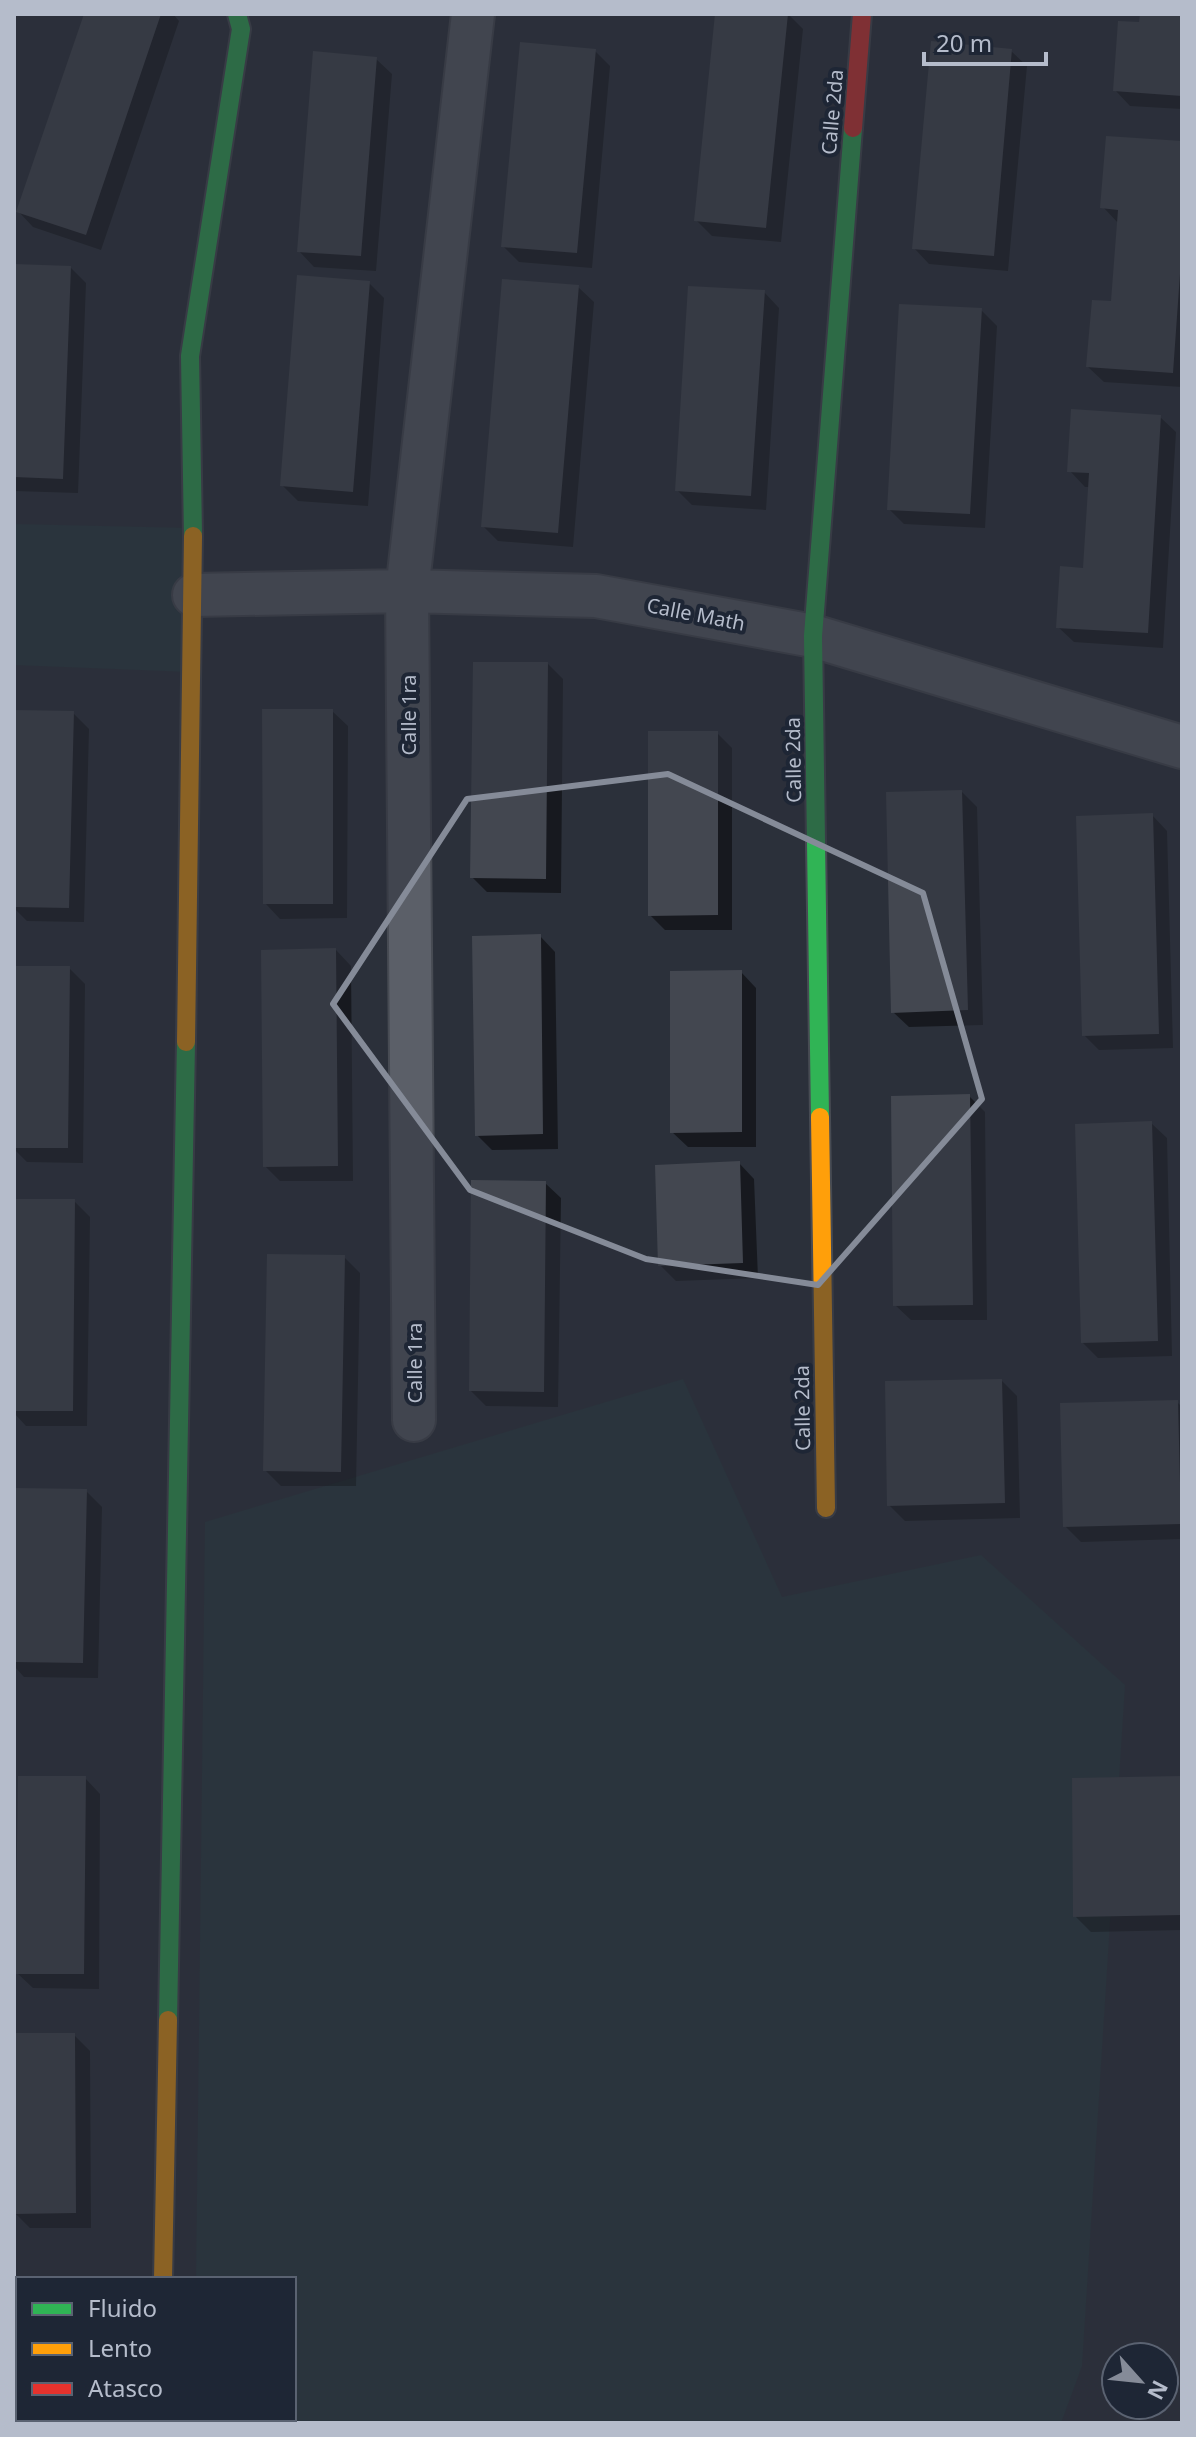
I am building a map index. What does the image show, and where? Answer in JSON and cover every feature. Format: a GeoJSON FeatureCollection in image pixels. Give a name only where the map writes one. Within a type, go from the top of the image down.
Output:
{"type":"FeatureCollection","features":[{"type":"Feature","properties":{"kind":"street"},"geometry":{"type":"LineString","coordinates":[[163,2277],[194,595],[190,356],[241,29],[237,14]]}},
{"type":"Feature","properties":{"kind":"street","name":"Calle 1ra"},"geometry":{"type":"LineString","coordinates":[[414,1420],[407,591],[473,14]]}},
{"type":"Feature","properties":{"kind":"street","name":"Calle 2da"},"geometry":{"type":"LineString","coordinates":[[826,1508],[813,636],[862,14]]}},
{"type":"Feature","properties":{"kind":"street","name":"Calle Math"},"geometry":{"type":"LineString","coordinates":[[194,595],[407,591],[596,596],[813,636],[1182,747]]}},
{"type":"Feature","properties":{"kind":"highlighted area"},"geometry":{"type":"Polygon","coordinates":[[[668,774],[923,893],[982,1099],[818,1285],[646,1259],[470,1190],[333,1004],[467,799],[668,774]]]}},
{"type":"Feature","properties":{"kind":"shaded area"},"geometry":{"type":"Polygon","coordinates":[[[14,524],[190,528],[190,672],[14,665],[14,524]]]}},
{"type":"Feature","properties":{"kind":"shaded area"},"geometry":{"type":"Polygon","coordinates":[[[683,1379],[782,1597],[981,1555],[1125,1685],[1082,2366],[1061,2423],[246,2421],[296,2421],[296,2277],[196,2277],[205,1522],[683,1379]]]}},
{"type":"Feature","properties":{"kind":"building"},"geometry":{"type":"Polygon","coordinates":[[[84,14],[161,14],[86,235],[16,212],[84,14]]]}},
{"type":"Feature","properties":{"kind":"building"},"geometry":{"type":"Polygon","coordinates":[[[715,14],[788,14],[766,228],[694,221],[715,14]]]}},
{"type":"Feature","properties":{"kind":"building"},"geometry":{"type":"Polygon","coordinates":[[[1140,14],[1182,14],[1182,96],[1113,91],[1118,21],[1139,22],[1140,14]]]}},
{"type":"Feature","properties":{"kind":"building"},"geometry":{"type":"Polygon","coordinates":[[[931,41],[1012,49],[994,256],[912,249],[931,41]]]}},
{"type":"Feature","properties":{"kind":"building"},"geometry":{"type":"Polygon","coordinates":[[[520,42],[596,49],[577,253],[501,247],[520,42]]]}},
{"type":"Feature","properties":{"kind":"building"},"geometry":{"type":"Polygon","coordinates":[[[313,51],[377,57],[361,256],[297,252],[313,51]]]}},
{"type":"Feature","properties":{"kind":"building"},"geometry":{"type":"Polygon","coordinates":[[[1106,136],[1182,141],[1182,246],[1173,373],[1086,367],[1092,300],[1111,301],[1118,210],[1100,208],[1106,136]]]}},
{"type":"Feature","properties":{"kind":"building"},"geometry":{"type":"Polygon","coordinates":[[[14,264],[71,266],[63,479],[14,477],[14,264]]]}},
{"type":"Feature","properties":{"kind":"building"},"geometry":{"type":"Polygon","coordinates":[[[297,275],[370,281],[353,492],[280,486],[297,275]]]}},
{"type":"Feature","properties":{"kind":"building"},"geometry":{"type":"Polygon","coordinates":[[[502,279],[579,285],[558,533],[481,527],[502,279]]]}},
{"type":"Feature","properties":{"kind":"building"},"geometry":{"type":"Polygon","coordinates":[[[688,286],[765,290],[751,496],[675,491],[688,286]]]}},
{"type":"Feature","properties":{"kind":"building"},"geometry":{"type":"Polygon","coordinates":[[[899,304],[982,308],[970,514],[887,510],[899,304]]]}},
{"type":"Feature","properties":{"kind":"building"},"geometry":{"type":"Polygon","coordinates":[[[1071,409],[1161,415],[1148,633],[1056,628],[1060,566],[1083,568],[1089,473],[1067,472],[1071,409]]]}},
{"type":"Feature","properties":{"kind":"building"},"geometry":{"type":"Polygon","coordinates":[[[473,662],[548,662],[546,879],[470,878],[473,662]]]}},
{"type":"Feature","properties":{"kind":"building"},"geometry":{"type":"Polygon","coordinates":[[[262,709],[333,709],[333,904],[263,904],[262,709]]]}},
{"type":"Feature","properties":{"kind":"building"},"geometry":{"type":"Polygon","coordinates":[[[14,710],[74,711],[69,908],[14,907],[14,710]]]}},
{"type":"Feature","properties":{"kind":"building"},"geometry":{"type":"Polygon","coordinates":[[[648,731],[718,731],[718,915],[648,916],[648,731]]]}},
{"type":"Feature","properties":{"kind":"building"},"geometry":{"type":"Polygon","coordinates":[[[962,790],[968,1010],[891,1013],[886,792],[962,790]]]}},
{"type":"Feature","properties":{"kind":"building"},"geometry":{"type":"Polygon","coordinates":[[[1153,813],[1159,1034],[1082,1036],[1076,816],[1153,813]]]}},
{"type":"Feature","properties":{"kind":"building"},"geometry":{"type":"Polygon","coordinates":[[[541,934],[543,1134],[475,1136],[472,936],[541,934]]]}},
{"type":"Feature","properties":{"kind":"building"},"geometry":{"type":"Polygon","coordinates":[[[336,948],[338,1166],[263,1167],[261,950],[336,948]]]}},
{"type":"Feature","properties":{"kind":"building"},"geometry":{"type":"Polygon","coordinates":[[[14,966],[70,966],[68,1148],[14,1148],[14,966]]]}},
{"type":"Feature","properties":{"kind":"building"},"geometry":{"type":"Polygon","coordinates":[[[742,970],[742,1132],[670,1133],[670,971],[742,970]]]}},
{"type":"Feature","properties":{"kind":"building"},"geometry":{"type":"Polygon","coordinates":[[[970,1094],[973,1305],[893,1306],[891,1096],[970,1094]]]}},
{"type":"Feature","properties":{"kind":"building"},"geometry":{"type":"Polygon","coordinates":[[[1152,1121],[1158,1341],[1081,1343],[1075,1124],[1152,1121]]]}},
{"type":"Feature","properties":{"kind":"building"},"geometry":{"type":"Polygon","coordinates":[[[740,1161],[743,1263],[658,1266],[655,1165],[740,1161]]]}},
{"type":"Feature","properties":{"kind":"building"},"geometry":{"type":"Polygon","coordinates":[[[471,1180],[546,1181],[544,1392],[469,1391],[471,1180]]]}},
{"type":"Feature","properties":{"kind":"building"},"geometry":{"type":"Polygon","coordinates":[[[14,1199],[75,1199],[73,1411],[14,1411],[14,1199]]]}},
{"type":"Feature","properties":{"kind":"building"},"geometry":{"type":"Polygon","coordinates":[[[267,1254],[345,1255],[341,1472],[263,1471],[267,1254]]]}},
{"type":"Feature","properties":{"kind":"building"},"geometry":{"type":"Polygon","coordinates":[[[1002,1379],[1005,1503],[887,1506],[885,1381],[1002,1379]]]}},
{"type":"Feature","properties":{"kind":"building"},"geometry":{"type":"Polygon","coordinates":[[[1178,1400],[1181,1524],[1063,1527],[1060,1403],[1178,1400]]]}},
{"type":"Feature","properties":{"kind":"building"},"geometry":{"type":"Polygon","coordinates":[[[14,1488],[87,1489],[83,1663],[14,1662],[14,1488]]]}},
{"type":"Feature","properties":{"kind":"building"},"geometry":{"type":"Polygon","coordinates":[[[18,1776],[86,1776],[84,1974],[15,1974],[18,1776]]]}},
{"type":"Feature","properties":{"kind":"building"},"geometry":{"type":"Polygon","coordinates":[[[1182,1776],[1182,1915],[1073,1917],[1072,1778],[1182,1776]]]}},
{"type":"Feature","properties":{"kind":"building"},"geometry":{"type":"Polygon","coordinates":[[[14,2033],[75,2033],[76,2213],[14,2214],[14,2033]]]}},
{"type":"Feature","properties":{"kind":"traffic: fast"},"geometry":{"type":"LineString","coordinates":[[193,536],[190,356],[241,29],[237,14]]}},
{"type":"Feature","properties":{"kind":"traffic: fast"},"geometry":{"type":"LineString","coordinates":[[820,1117],[813,636],[853,128]]}},
{"type":"Feature","properties":{"kind":"traffic: fast"},"geometry":{"type":"LineString","coordinates":[[168,2020],[186,1042]]}},
{"type":"Feature","properties":{"kind":"traffic: slow"},"geometry":{"type":"LineString","coordinates":[[186,1042],[193,536]]}},
{"type":"Feature","properties":{"kind":"traffic: slow"},"geometry":{"type":"LineString","coordinates":[[820,1117],[826,1508]]}},
{"type":"Feature","properties":{"kind":"traffic: slow"},"geometry":{"type":"LineString","coordinates":[[163,2277],[168,2020]]}},
{"type":"Feature","properties":{"kind":"traffic: jam"},"geometry":{"type":"LineString","coordinates":[[853,128],[862,14]]}}]}
